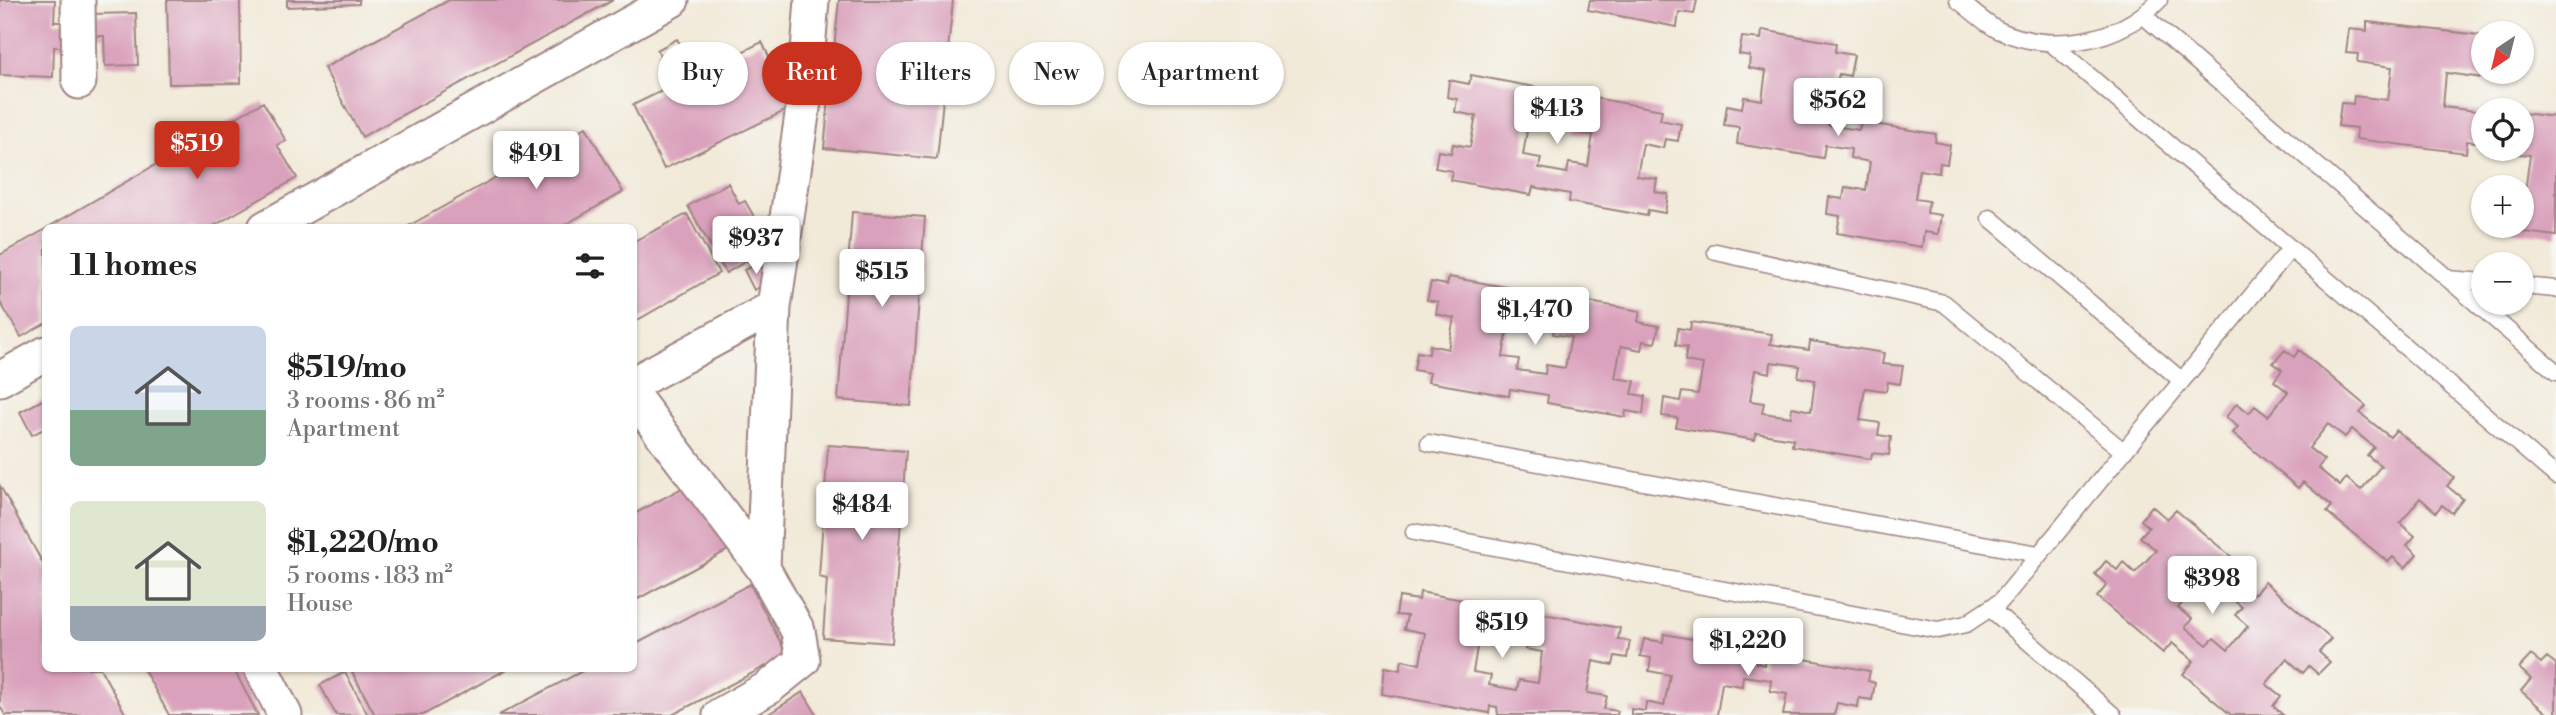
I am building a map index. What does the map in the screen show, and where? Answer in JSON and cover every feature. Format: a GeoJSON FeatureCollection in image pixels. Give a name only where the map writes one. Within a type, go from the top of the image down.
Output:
{"type":"FeatureCollection","features":[{"type":"Feature","properties":{"kind":"street"},"geometry":{"type":"LineString","coordinates":[[78,0],[79,82]]}},
{"type":"Feature","properties":{"kind":"street"},"geometry":{"type":"LineString","coordinates":[[272,224],[672,0]]}},
{"type":"Feature","properties":{"kind":"street"},"geometry":{"type":"LineString","coordinates":[[763,568],[774,307],[804,101],[812,0]]}},
{"type":"Feature","properties":{"kind":"street"},"geometry":{"type":"LineString","coordinates":[[637,381],[774,307]]}},
{"type":"Feature","properties":{"kind":"street"},"geometry":{"type":"LineString","coordinates":[[0,379],[42,355]]}},
{"type":"Feature","properties":{"kind":"street"},"geometry":{"type":"LineString","coordinates":[[637,401],[763,568],[798,631],[803,660],[768,688],[720,715]]}},
{"type":"Feature","properties":{"kind":"street"},"geometry":{"type":"LineString","coordinates":[[263,672],[285,715]]}},
{"type":"Feature","properties":{"kind":"lane"},"geometry":{"type":"LineString","coordinates":[[1958,0],[1997,29],[2051,43],[2100,38],[2144,16],[2159,0]]}},
{"type":"Feature","properties":{"kind":"lane"},"geometry":{"type":"LineString","coordinates":[[2144,16],[2556,372]]}},
{"type":"Feature","properties":{"kind":"lane"},"geometry":{"type":"LineString","coordinates":[[2051,43],[2556,476]]}},
{"type":"Feature","properties":{"kind":"lane"},"geometry":{"type":"LineString","coordinates":[[1990,218],[2181,380]]}},
{"type":"Feature","properties":{"kind":"lane"},"geometry":{"type":"LineString","coordinates":[[1414,532],[1938,630],[1966,624],[1992,610],[2291,248]]}},
{"type":"Feature","properties":{"kind":"lane"},"geometry":{"type":"LineString","coordinates":[[1716,252],[1944,303],[2123,451]]}},
{"type":"Feature","properties":{"kind":"lane"},"geometry":{"type":"LineString","coordinates":[[2448,279],[2471,281]]}},
{"type":"Feature","properties":{"kind":"lane"},"geometry":{"type":"LineString","coordinates":[[2534,287],[2556,289]]}},
{"type":"Feature","properties":{"kind":"lane"},"geometry":{"type":"LineString","coordinates":[[1429,443],[2038,554]]}},
{"type":"Feature","properties":{"kind":"lane"},"geometry":{"type":"LineString","coordinates":[[1992,610],[2113,715]]}},
{"type":"Feature","properties":{"kind":"building"},"geometry":{"type":"Polygon","coordinates":[[[0,0],[55,0],[54,22],[66,22],[66,47],[54,47],[53,77],[0,75],[0,0]]]}},
{"type":"Feature","properties":{"kind":"building"},"geometry":{"type":"Polygon","coordinates":[[[167,0],[240,0],[241,83],[169,84],[167,0]]]}},
{"type":"Feature","properties":{"kind":"building"},"geometry":{"type":"Polygon","coordinates":[[[287,0],[359,0],[359,4],[287,7],[287,0]]]}},
{"type":"Feature","properties":{"kind":"building"},"geometry":{"type":"Polygon","coordinates":[[[449,0],[613,0],[362,137],[324,68],[449,0]]]}},
{"type":"Feature","properties":{"kind":"building"},"geometry":{"type":"Polygon","coordinates":[[[839,0],[953,0],[949,42],[876,42],[876,105],[942,105],[937,159],[824,148],[828,105],[862,105],[862,42],[835,42],[839,0]]]}},
{"type":"Feature","properties":{"kind":"building"},"geometry":{"type":"Polygon","coordinates":[[[1590,0],[1697,0],[1694,14],[1679,12],[1677,27],[1588,10],[1590,0]]]}},
{"type":"Feature","properties":{"kind":"building"},"geometry":{"type":"Polygon","coordinates":[[[136,13],[138,65],[105,66],[104,36],[93,36],[92,14],[136,13]]]}},
{"type":"Feature","properties":{"kind":"building"},"geometry":{"type":"Polygon","coordinates":[[[2367,22],[2471,34],[2471,76],[2446,73],[2443,107],[2471,110],[2471,142],[2467,141],[2466,153],[2356,139],[2357,128],[2338,126],[2341,103],[2353,104],[2354,96],[2388,100],[2392,67],[2357,62],[2358,54],[2346,53],[2349,29],[2367,31],[2367,22]]]}},
{"type":"Feature","properties":{"kind":"building"},"geometry":{"type":"Polygon","coordinates":[[[1762,30],[1836,43],[1835,52],[1854,55],[1850,76],[1839,74],[1837,82],[1820,80],[1815,110],[1830,113],[1828,125],[1859,130],[1861,122],[1936,134],[1935,142],[1950,145],[1947,164],[1940,163],[1939,173],[1919,170],[1915,199],[1929,201],[1927,213],[1941,215],[1938,234],[1924,232],[1922,247],[1837,233],[1840,216],[1827,214],[1829,197],[1843,199],[1845,187],[1866,190],[1870,162],[1850,158],[1851,149],[1825,145],[1823,158],[1737,144],[1739,127],[1724,125],[1727,105],[1742,108],[1744,97],[1762,100],[1766,71],[1749,68],[1750,56],[1739,54],[1742,37],[1761,39],[1762,30]]]}},
{"type":"Feature","properties":{"kind":"building"},"geometry":{"type":"Polygon","coordinates":[[[762,42],[762,105],[793,107],[664,169],[633,105],[658,93],[658,105],[748,105],[748,49],[762,42]]]}},
{"type":"Feature","properties":{"kind":"building"},"geometry":{"type":"Polygon","coordinates":[[[1471,75],[1545,89],[1544,97],[1587,106],[1589,97],[1662,110],[1660,120],[1681,124],[1678,141],[1665,139],[1663,148],[1643,144],[1637,176],[1657,179],[1655,192],[1668,194],[1665,213],[1648,210],[1647,216],[1569,202],[1570,194],[1533,187],[1531,195],[1450,180],[1452,171],[1435,168],[1438,151],[1451,153],[1453,144],[1470,147],[1476,116],[1455,112],[1457,99],[1447,97],[1449,80],[1469,84],[1471,75]],[[1550,117],[1548,128],[1528,124],[1523,155],[1541,158],[1539,168],[1567,173],[1569,163],[1588,166],[1593,135],[1576,132],[1578,122],[1550,117]]]}},
{"type":"Feature","properties":{"kind":"building"},"geometry":{"type":"Polygon","coordinates":[[[263,102],[286,141],[277,145],[297,178],[217,224],[54,224],[263,102]]]}},
{"type":"Feature","properties":{"kind":"building"},"geometry":{"type":"Polygon","coordinates":[[[2534,114],[2556,117],[2556,236],[2534,233],[2534,175],[2527,175],[2529,161],[2534,161],[2534,114]]]}},
{"type":"Feature","properties":{"kind":"building"},"geometry":{"type":"Polygon","coordinates":[[[586,127],[623,192],[566,224],[412,224],[586,127]]]}},
{"type":"Feature","properties":{"kind":"building"},"geometry":{"type":"Polygon","coordinates":[[[728,183],[739,204],[745,201],[759,225],[753,228],[765,250],[726,273],[688,206],[728,183]]]}},
{"type":"Feature","properties":{"kind":"building"},"geometry":{"type":"Polygon","coordinates":[[[852,212],[925,217],[911,406],[838,400],[852,212]]]}},
{"type":"Feature","properties":{"kind":"building"},"geometry":{"type":"Polygon","coordinates":[[[687,214],[719,273],[637,320],[637,239],[687,214]]]}},
{"type":"Feature","properties":{"kind":"building"},"geometry":{"type":"Polygon","coordinates":[[[42,231],[42,325],[21,337],[0,302],[0,255],[42,231]]]}},
{"type":"Feature","properties":{"kind":"building"},"geometry":{"type":"Polygon","coordinates":[[[759,263],[768,283],[754,290],[744,270],[759,263]]]}},
{"type":"Feature","properties":{"kind":"building"},"geometry":{"type":"Polygon","coordinates":[[[1449,277],[1523,290],[1522,300],[1565,307],[1567,298],[1640,311],[1638,322],[1659,326],[1655,343],[1643,341],[1641,350],[1621,346],[1615,378],[1635,381],[1632,394],[1645,396],[1643,414],[1626,411],[1625,417],[1547,403],[1548,395],[1510,389],[1509,396],[1428,382],[1430,373],[1414,370],[1417,352],[1429,354],[1430,345],[1448,349],[1454,318],[1436,314],[1438,302],[1427,300],[1431,282],[1447,285],[1449,277]],[[1527,319],[1526,329],[1508,326],[1503,357],[1519,359],[1517,370],[1545,374],[1546,365],[1565,368],[1571,337],[1553,334],[1555,323],[1527,319]]]}},
{"type":"Feature","properties":{"kind":"building"},"geometry":{"type":"Polygon","coordinates":[[[1691,322],[1772,334],[1770,344],[1809,350],[1810,341],[1884,353],[1882,364],[1903,366],[1900,384],[1888,382],[1886,391],[1865,388],[1860,420],[1880,423],[1878,435],[1891,437],[1889,455],[1872,453],[1871,459],[1792,446],[1793,439],[1756,433],[1755,440],[1676,427],[1678,418],[1662,416],[1664,398],[1680,401],[1682,392],[1698,394],[1703,364],[1685,361],[1687,347],[1676,345],[1678,328],[1690,330],[1691,322]],[[1771,362],[1770,373],[1755,370],[1750,401],[1764,403],[1762,413],[1791,417],[1792,407],[1811,411],[1815,380],[1798,377],[1800,366],[1771,362]]]}},
{"type":"Feature","properties":{"kind":"building"},"geometry":{"type":"Polygon","coordinates":[[[2285,350],[2294,357],[2299,350],[2366,406],[2360,413],[2390,437],[2396,430],[2454,478],[2447,486],[2463,499],[2452,513],[2442,505],[2436,512],[2420,498],[2400,523],[2415,536],[2407,545],[2417,554],[2405,568],[2393,557],[2388,562],[2327,512],[2332,506],[2303,482],[2298,488],[2233,433],[2238,427],[2226,417],[2237,403],[2249,413],[2255,406],[2268,416],[2288,392],[2274,381],[2282,370],[2273,363],[2285,350]],[[2328,424],[2309,448],[2324,460],[2318,468],[2340,486],[2346,478],[2361,490],[2381,466],[2367,455],[2374,447],[2352,429],[2345,437],[2328,424]]]}},
{"type":"Feature","properties":{"kind":"building"},"geometry":{"type":"Polygon","coordinates":[[[42,400],[42,430],[32,435],[20,412],[42,400]]]}},
{"type":"Feature","properties":{"kind":"building"},"geometry":{"type":"Polygon","coordinates":[[[828,445],[906,451],[892,643],[823,638],[827,579],[819,577],[828,445]]]}},
{"type":"Feature","properties":{"kind":"building"},"geometry":{"type":"Polygon","coordinates":[[[693,482],[730,549],[637,599],[637,512],[693,482]]]}},
{"type":"Feature","properties":{"kind":"building"},"geometry":{"type":"Polygon","coordinates":[[[0,486],[42,562],[42,672],[102,672],[126,715],[5,715],[0,706],[0,486]]]}},
{"type":"Feature","properties":{"kind":"building"},"geometry":{"type":"Polygon","coordinates":[[[2152,506],[2167,519],[2176,510],[2241,565],[2232,575],[2254,594],[2265,582],[2331,639],[2319,652],[2330,662],[2318,674],[2309,666],[2303,673],[2287,659],[2266,684],[2281,696],[2273,706],[2283,715],[2231,715],[2183,674],[2194,661],[2172,643],[2163,653],[2097,597],[2107,585],[2095,574],[2106,561],[2117,570],[2123,562],[2135,573],[2156,550],[2140,537],[2149,527],[2141,520],[2152,506]],[[2198,584],[2178,608],[2192,619],[2185,627],[2207,645],[2214,638],[2228,650],[2248,626],[2235,615],[2242,607],[2220,589],[2213,597],[2198,584]]]}},
{"type":"Feature","properties":{"kind":"building"},"geometry":{"type":"Polygon","coordinates":[[[750,584],[787,655],[672,715],[499,715],[580,672],[637,672],[637,643],[750,584]]]}},
{"type":"Feature","properties":{"kind":"building"},"geometry":{"type":"Polygon","coordinates":[[[1420,592],[1495,606],[1494,615],[1536,622],[1538,613],[1620,628],[1618,639],[1630,641],[1627,658],[1615,656],[1613,665],[1593,661],[1587,693],[1607,696],[1604,709],[1618,711],[1617,715],[1498,715],[1497,707],[1490,706],[1489,713],[1382,694],[1385,667],[1400,670],[1402,660],[1420,664],[1425,633],[1404,629],[1407,616],[1396,615],[1399,597],[1419,600],[1420,592]],[[1499,634],[1498,644],[1478,641],[1473,672],[1491,675],[1489,685],[1517,690],[1519,680],[1538,683],[1542,652],[1525,649],[1527,639],[1499,634]]]}},
{"type":"Feature","properties":{"kind":"building"},"geometry":{"type":"Polygon","coordinates":[[[1664,634],[1758,651],[1756,663],[1764,665],[1766,652],[1870,671],[1868,681],[1875,683],[1872,700],[1859,698],[1858,707],[1837,703],[1834,715],[1783,715],[1787,694],[1770,691],[1771,680],[1743,676],[1742,686],[1722,683],[1717,715],[1631,715],[1631,709],[1645,711],[1646,702],[1664,706],[1670,675],[1649,671],[1651,658],[1640,656],[1644,639],[1663,642],[1664,634]]]}},
{"type":"Feature","properties":{"kind":"building"},"geometry":{"type":"Polygon","coordinates":[[[2531,655],[2541,663],[2547,657],[2556,664],[2556,715],[2549,715],[2521,691],[2531,679],[2519,668],[2531,655]]]}},
{"type":"Feature","properties":{"kind":"building"},"geometry":{"type":"Polygon","coordinates":[[[145,672],[235,672],[258,715],[169,715],[145,672]]]}},
{"type":"Feature","properties":{"kind":"building"},"geometry":{"type":"Polygon","coordinates":[[[345,672],[368,715],[336,715],[320,685],[345,672]]]}},
{"type":"Feature","properties":{"kind":"building"},"geometry":{"type":"Polygon","coordinates":[[[352,672],[502,672],[423,715],[375,715],[352,672]]]}},
{"type":"Feature","properties":{"kind":"building"},"geometry":{"type":"Polygon","coordinates":[[[803,692],[817,715],[767,715],[803,692]]]}}]}
